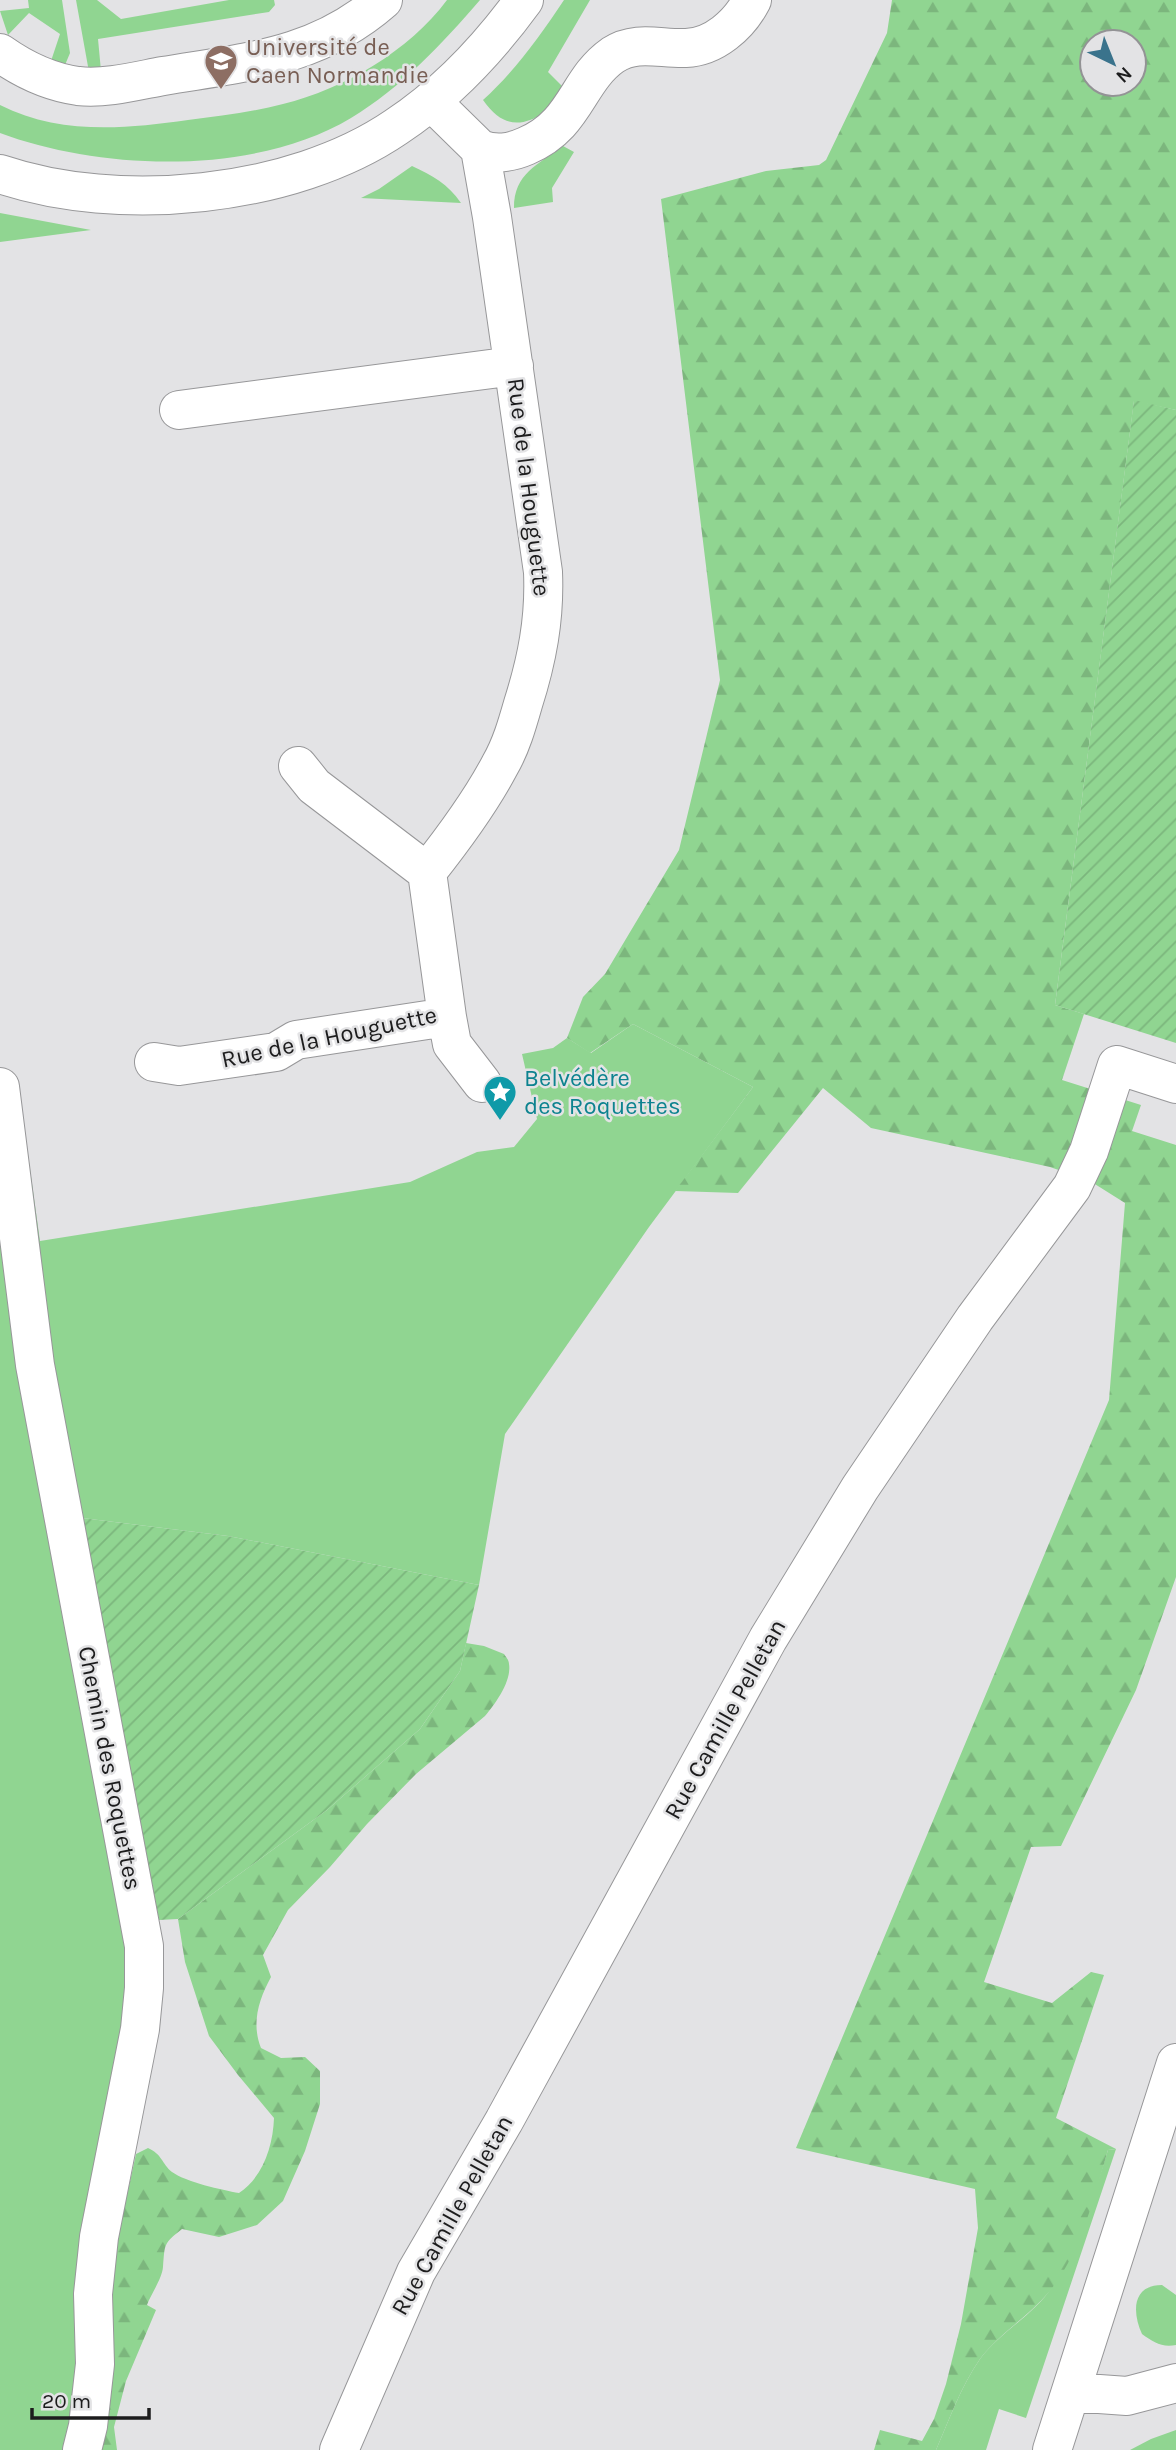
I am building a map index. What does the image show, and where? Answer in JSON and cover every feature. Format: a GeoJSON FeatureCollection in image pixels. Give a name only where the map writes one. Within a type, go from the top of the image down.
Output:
{"type":"FeatureCollection","features":[{"type":"Feature","properties":{"kind":"street"},"geometry":{"type":"LineString","coordinates":[[0,53],[43,78],[63,84],[98,87],[286,54],[332,36],[383,0]]}},
{"type":"Feature","properties":{"kind":"street"},"geometry":{"type":"LineString","coordinates":[[0,174],[48,186],[134,196],[222,190],[284,176],[363,147],[396,127],[454,81],[524,0]]}},
{"type":"Feature","properties":{"kind":"street"},"geometry":{"type":"LineString","coordinates":[[431,100],[480,149],[494,153],[509,152],[550,133],[563,120],[601,66],[616,53],[639,46],[686,48],[706,44],[733,26],[751,0]]}},
{"type":"Feature","properties":{"kind":"street","name":"Rue de la Houguette"},"geometry":{"type":"LineString","coordinates":[[154,1062],[179,1066],[264,1054],[276,1052],[296,1040],[447,1017],[427,872],[458,834],[506,755],[533,670],[545,603],[514,366],[480,149]]}},
{"type":"Feature","properties":{"kind":"street","name":"Rue de la Houguette"},"geometry":{"type":"LineString","coordinates":[[179,410],[514,366]]}},
{"type":"Feature","properties":{"kind":"street"},"geometry":{"type":"LineString","coordinates":[[298,766],[314,786],[427,872]]}},
{"type":"Feature","properties":{"kind":"street"},"geometry":{"type":"LineString","coordinates":[[447,1017],[452,1044],[482,1083]]}},
{"type":"Feature","properties":{"kind":"street","name":"Rue Camille Pelletan"},"geometry":{"type":"LineString","coordinates":[[339,2450],[416,2272],[504,2120],[768,1639],[860,1488],[975,1318],[1072,1188],[1089,1151],[1117,1065],[1176,1084]]}},
{"type":"Feature","properties":{"kind":"street","name":"Chemin des Roquettes"},"geometry":{"type":"LineString","coordinates":[[0,1087],[35,1365],[144,1946],[140,2029],[99,2237],[93,2294],[95,2364],[82,2450]]}},
{"type":"Feature","properties":{"kind":"street"},"geometry":{"type":"LineString","coordinates":[[1052,2450],[1176,2063]]}},
{"type":"Feature","properties":{"kind":"street"},"geometry":{"type":"LineString","coordinates":[[1071,2392],[1127,2396],[1176,2383]]}},
{"type":"Feature","properties":{"kind":"green space"},"geometry":{"type":"Polygon","coordinates":[[[28,0],[62,0],[70,53],[65,65],[51,61],[60,34],[29,13],[8,35],[0,11],[29,8],[28,0]]]}},
{"type":"Feature","properties":{"kind":"green space"},"geometry":{"type":"Polygon","coordinates":[[[76,0],[97,0],[121,19],[229,0],[274,0],[275,5],[269,12],[98,39],[101,71],[89,72],[76,0]]]}},
{"type":"Feature","properties":{"kind":"green space"},"geometry":{"type":"Polygon","coordinates":[[[447,0],[480,0],[420,64],[369,106],[312,137],[270,150],[177,162],[130,160],[84,155],[40,146],[0,133],[0,105],[45,121],[116,127],[236,114],[306,97],[329,89],[374,66],[414,36],[447,0]]]}},
{"type":"Feature","properties":{"kind":"green space"},"geometry":{"type":"Polygon","coordinates":[[[564,0],[590,0],[548,72],[569,93],[537,117],[516,123],[505,120],[494,113],[483,100],[526,53],[564,0]]]}},
{"type":"Feature","properties":{"kind":"green space"},"geometry":{"type":"Polygon","coordinates":[[[892,0],[1176,0],[1176,410],[1134,401],[1055,1005],[1084,1014],[1062,1080],[1141,1105],[1132,1131],[1176,1145],[1176,1577],[1136,1690],[1061,1846],[1031,1847],[984,1982],[1052,2003],[1091,1972],[1104,1975],[1056,2118],[1116,2149],[1108,2150],[1085,2224],[1060,2277],[1041,2301],[980,2359],[961,2392],[936,2450],[874,2450],[880,2430],[922,2441],[934,2419],[961,2324],[978,2228],[975,2189],[796,2148],[1109,1400],[1125,1203],[1090,1181],[1050,1167],[871,1128],[823,1088],[738,1193],[675,1191],[753,1087],[633,1024],[590,1053],[567,1038],[583,997],[605,974],[679,850],[720,680],[661,199],[766,171],[819,165],[826,160],[887,33],[892,0]]]}},
{"type":"Feature","properties":{"kind":"green space"},"geometry":{"type":"Polygon","coordinates":[[[563,146],[574,152],[552,188],[553,202],[514,208],[518,186],[523,178],[563,146]]]}},
{"type":"Feature","properties":{"kind":"green space"},"geometry":{"type":"Polygon","coordinates":[[[412,166],[451,190],[461,203],[361,198],[412,166]]]}},
{"type":"Feature","properties":{"kind":"green space"},"geometry":{"type":"Polygon","coordinates":[[[0,213],[91,230],[0,242],[0,213]]]}},
{"type":"Feature","properties":{"kind":"green space"},"geometry":{"type":"Polygon","coordinates":[[[1134,400],[1176,410],[1176,1043],[1055,1005],[1134,400]]]}},
{"type":"Feature","properties":{"kind":"green space"},"geometry":{"type":"Polygon","coordinates":[[[633,1024],[753,1087],[649,1227],[505,1434],[479,1585],[228,1536],[82,1518],[159,1920],[144,1946],[67,2450],[0,2450],[0,1102],[20,1098],[40,1241],[410,1182],[477,1152],[514,1147],[537,1119],[522,1054],[553,1048],[567,1038],[591,1053],[633,1024]]]}},
{"type":"Feature","properties":{"kind":"green space"},"geometry":{"type":"Polygon","coordinates":[[[82,1518],[228,1536],[479,1585],[460,1671],[420,1729],[327,1810],[178,1919],[159,1920],[82,1518]]]}},
{"type":"Feature","properties":{"kind":"green space"},"geometry":{"type":"Polygon","coordinates":[[[466,1643],[484,1646],[504,1654],[507,1659],[508,1678],[498,1699],[485,1716],[416,1774],[288,1910],[263,1955],[271,1977],[258,2011],[257,2029],[261,2048],[281,2058],[305,2057],[320,2071],[320,2104],[305,2151],[283,2201],[257,2225],[219,2237],[182,2229],[168,2242],[161,2276],[147,2305],[156,2310],[126,2381],[114,2427],[117,2450],[94,2450],[112,2264],[136,2154],[148,2148],[178,2176],[239,2193],[260,2170],[269,2150],[273,2129],[274,2118],[209,2036],[185,1962],[178,1919],[327,1810],[420,1729],[460,1671],[466,1643]]]}},
{"type":"Feature","properties":{"kind":"green space"},"geometry":{"type":"Polygon","coordinates":[[[1116,2149],[1026,2418],[999,2409],[986,2450],[936,2450],[961,2392],[980,2359],[1045,2297],[1062,2271],[1078,2238],[1108,2150],[1116,2149]]]}},
{"type":"Feature","properties":{"kind":"green space"},"geometry":{"type":"Polygon","coordinates":[[[1162,2285],[1176,2295],[1176,2345],[1171,2346],[1154,2342],[1142,2334],[1137,2317],[1137,2301],[1140,2295],[1152,2286],[1162,2285]]]}},
{"type":"Feature","properties":{"kind":"green space"},"geometry":{"type":"Polygon","coordinates":[[[1176,2430],[1176,2450],[1130,2450],[1151,2439],[1176,2430]]]}},
{"type":"Feature","properties":{"kind":"place","name":"Université de Caen Normandie"},"geometry":{"type":"Point","coordinates":[221,91]}},
{"type":"Feature","properties":{"kind":"place","name":"Belvédère des Roquettes"},"geometry":{"type":"Point","coordinates":[500,1122]}}]}
